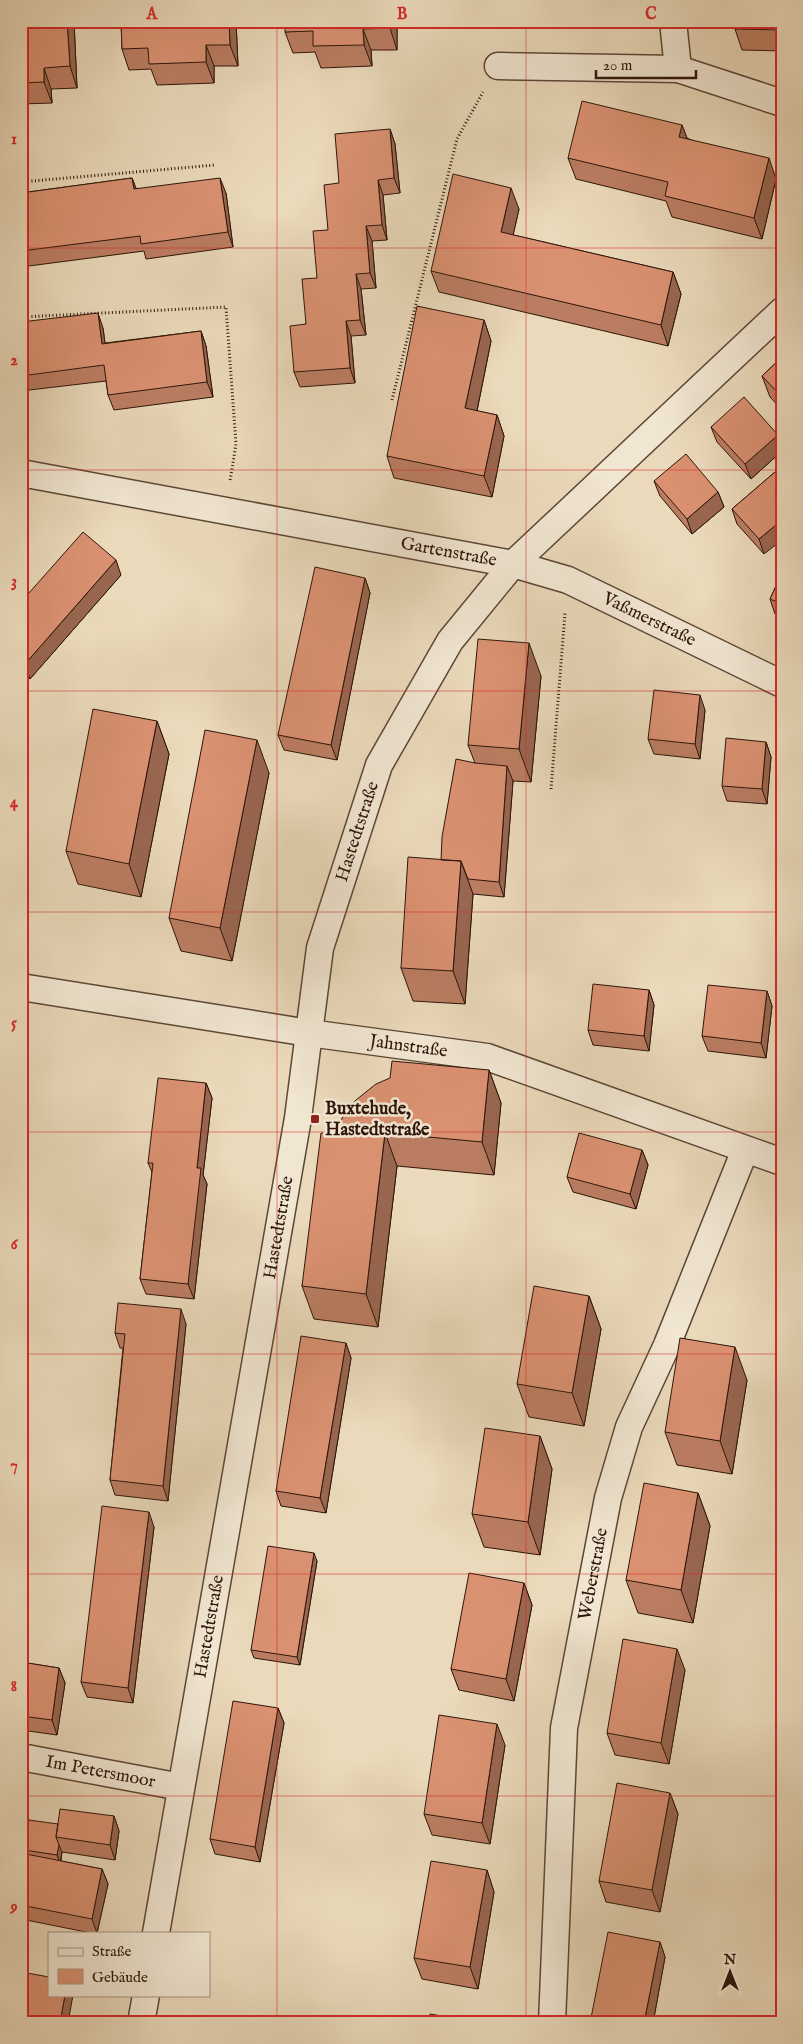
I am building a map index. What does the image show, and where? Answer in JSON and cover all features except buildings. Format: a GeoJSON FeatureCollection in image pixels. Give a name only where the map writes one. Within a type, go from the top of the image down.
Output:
{"type":"FeatureCollection","features":[{"type":"Feature","properties":{"kind":"street"},"geometry":{"type":"LineString","coordinates":[[674,21],[678,69]]}},
{"type":"Feature","properties":{"kind":"street"},"geometry":{"type":"LineString","coordinates":[[498,66],[678,69],[782,103]]}},
{"type":"Feature","properties":{"kind":"street","name":"Gartenstraße"},"geometry":{"type":"LineString","coordinates":[[21,473],[513,564],[782,311]]}},
{"type":"Feature","properties":{"kind":"street","name":"Vaßmerstraße"},"geometry":{"type":"LineString","coordinates":[[513,564],[568,580],[782,684]]}},
{"type":"Feature","properties":{"kind":"street","name":"Hastedtstraße"},"geometry":{"type":"LineString","coordinates":[[156,1932],[297,1128],[320,948],[379,764],[450,641],[513,564]]}},
{"type":"Feature","properties":{"kind":"street","name":"Jahnstraße"},"geometry":{"type":"LineString","coordinates":[[21,987],[309,1033],[487,1057],[782,1162]]}},
{"type":"Feature","properties":{"kind":"street","name":"Weberstraße"},"geometry":{"type":"LineString","coordinates":[[552,2023],[564,1728],[608,1498],[629,1427],[667,1344],[745,1150]]}},
{"type":"Feature","properties":{"kind":"street","name":"Im Petersmoor"},"geometry":{"type":"LineString","coordinates":[[21,1757],[181,1788]]}},
{"type":"Feature","properties":{"kind":"street"},"geometry":{"type":"LineString","coordinates":[[141,2023],[146,1996]]}},
{"type":"Feature","properties":{"kind":"path"},"geometry":{"type":"LineString","coordinates":[[392,400],[457,139],[498,66]]}},
{"type":"Feature","properties":{"kind":"path"},"geometry":{"type":"LineString","coordinates":[[21,182],[215,165]]}},
{"type":"Feature","properties":{"kind":"path"},"geometry":{"type":"LineString","coordinates":[[21,317],[226,307],[236,444],[226,512]]}},
{"type":"Feature","properties":{"kind":"path"},"geometry":{"type":"LineString","coordinates":[[551,789],[568,580]]}},
{"type":"Feature","properties":{"kind":"place","name":"Buxtehude, Hastedtstraße"},"geometry":{"type":"Point","coordinates":[315,1119]}}]}
